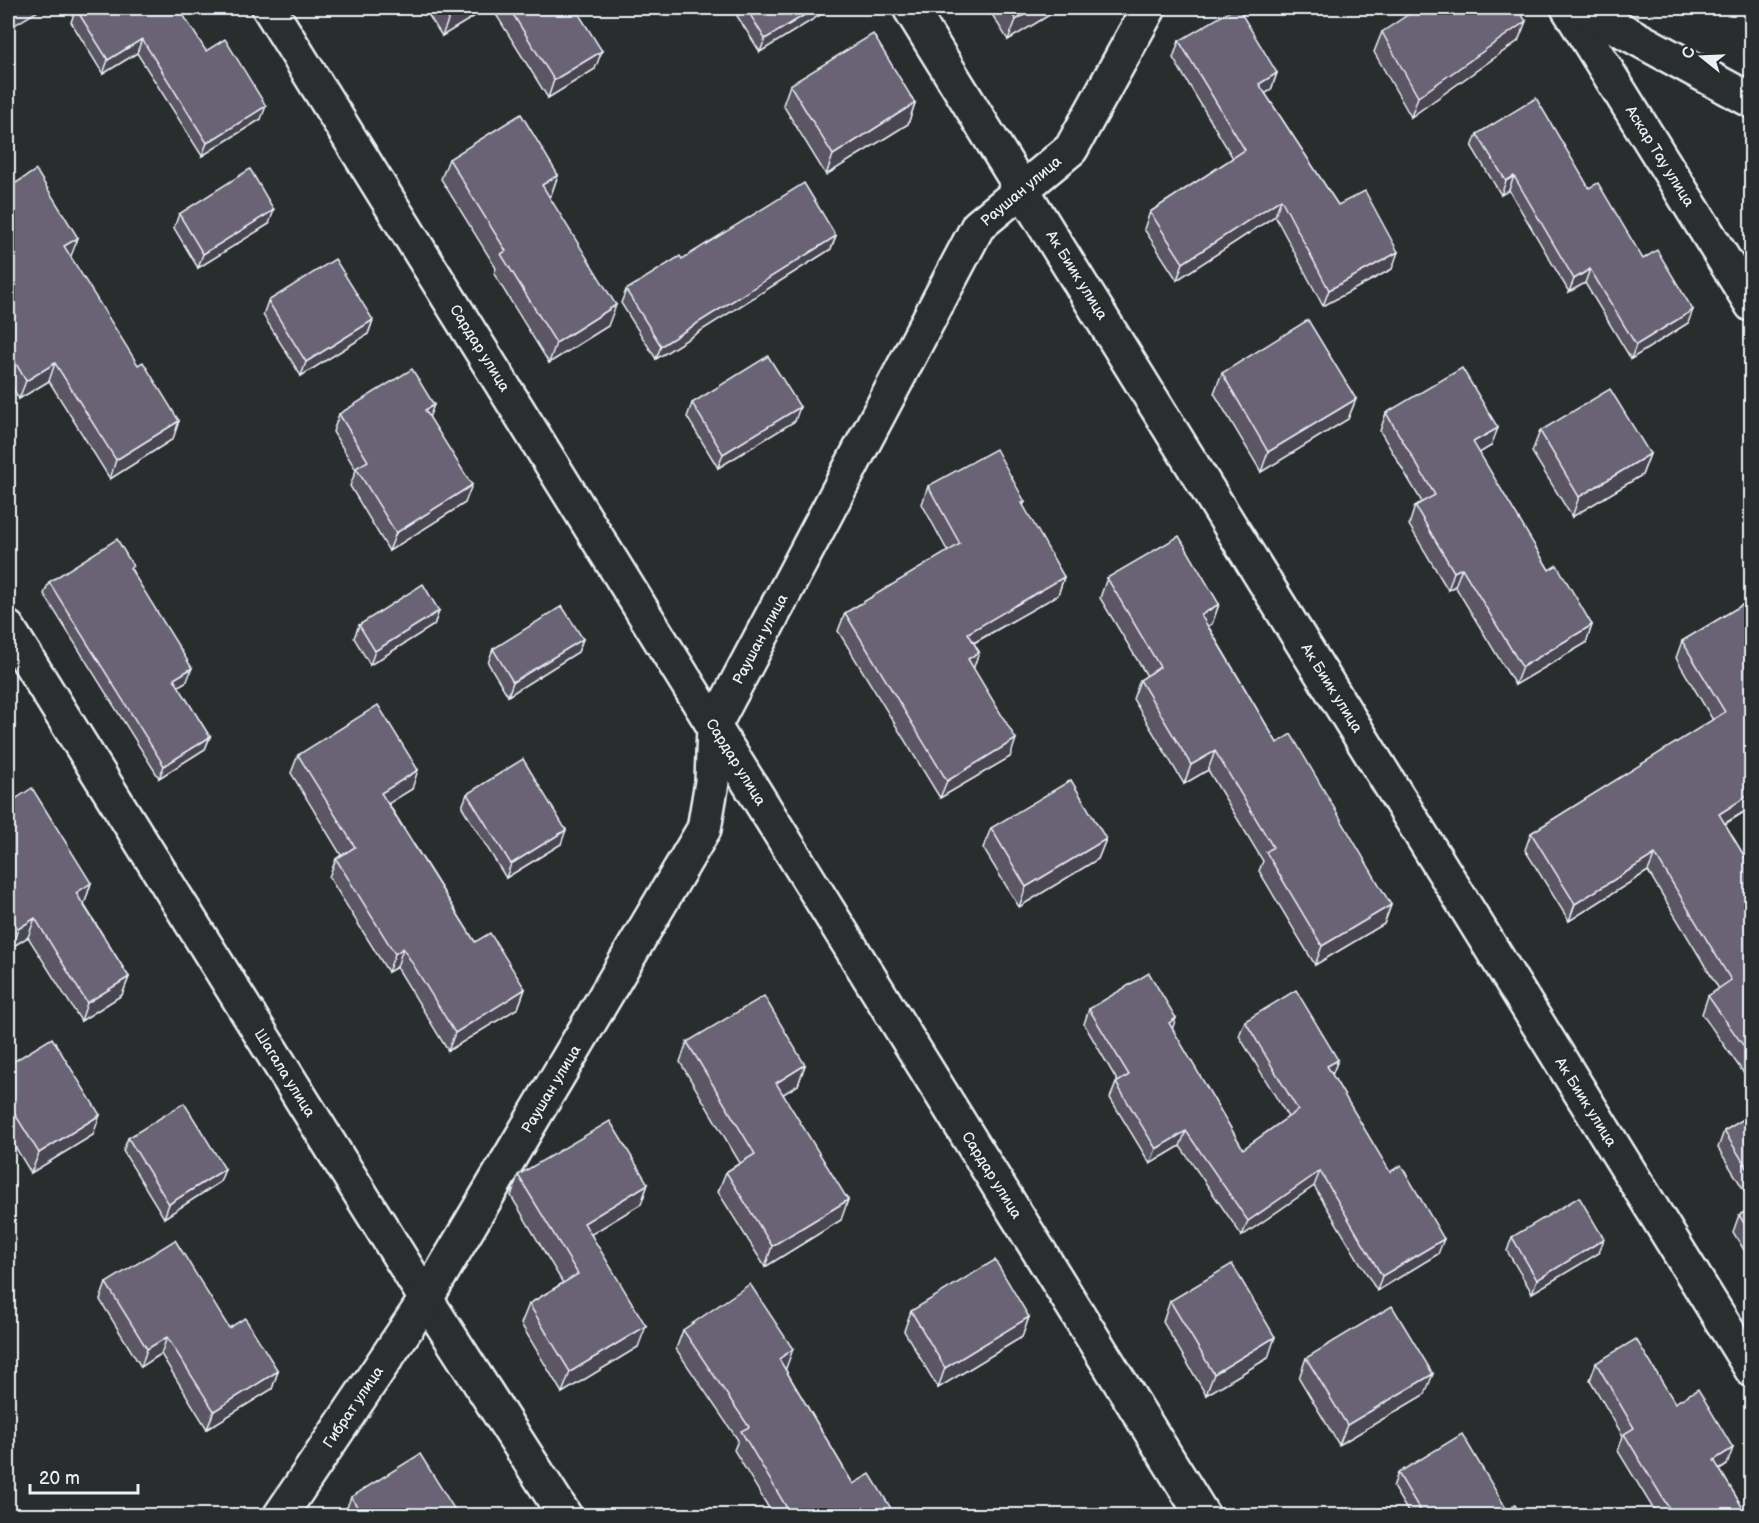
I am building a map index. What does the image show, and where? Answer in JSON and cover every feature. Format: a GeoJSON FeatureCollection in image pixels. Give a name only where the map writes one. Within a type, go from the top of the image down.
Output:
{"type":"FeatureCollection","features":[{"type":"Feature","properties":{"kind":"street","name":"Сардар улица"},"geometry":{"type":"LineString","coordinates":[[269,8],[1203,1515]]}},
{"type":"Feature","properties":{"kind":"street","name":"Ак Биик улица"},"geometry":{"type":"LineString","coordinates":[[910,8],[1752,1370]]}},
{"type":"Feature","properties":{"kind":"street","name":"Раушан улица"},"geometry":{"type":"LineString","coordinates":[[426,1299],[704,829],[712,782],[714,726],[978,226],[1071,149],[1149,8]]}},
{"type":"Feature","properties":{"kind":"street","name":"Аскар Тау улица"},"geometry":{"type":"LineString","coordinates":[[1568,8],[1752,305]]}},
{"type":"Feature","properties":{"kind":"street"},"geometry":{"type":"LineString","coordinates":[[1581,8],[1752,101]]}},
{"type":"Feature","properties":{"kind":"street","name":"Шагала улица"},"geometry":{"type":"LineString","coordinates":[[8,628],[426,1299],[565,1515]]}},
{"type":"Feature","properties":{"kind":"street","name":"Гибрат улица"},"geometry":{"type":"LineString","coordinates":[[280,1515],[426,1299]]}},
{"type":"Feature","properties":{"kind":"building"},"geometry":{"type":"Polygon","coordinates":[[[8,8],[17,8],[8,14],[8,8]]]}},
{"type":"Feature","properties":{"kind":"building"},"geometry":{"type":"Polygon","coordinates":[[[179,8],[206,51],[225,39],[266,106],[207,143],[142,39],[108,60],[76,9],[179,8]]]}},
{"type":"Feature","properties":{"kind":"building"},"geometry":{"type":"Polygon","coordinates":[[[442,8],[466,8],[449,18],[442,8]]]}},
{"type":"Feature","properties":{"kind":"building"},"geometry":{"type":"Polygon","coordinates":[[[509,8],[575,8],[602,51],[554,80],[509,8]]]}},
{"type":"Feature","properties":{"kind":"building"},"geometry":{"type":"Polygon","coordinates":[[[746,8],[816,8],[765,39],[746,8]]]}},
{"type":"Feature","properties":{"kind":"building"},"geometry":{"type":"Polygon","coordinates":[[[1008,8],[1035,8],[1016,20],[1008,8]]]}},
{"type":"Feature","properties":{"kind":"building"},"geometry":{"type":"Polygon","coordinates":[[[1238,8],[1277,73],[1259,84],[1338,205],[1365,191],[1398,252],[1329,290],[1281,199],[1183,263],[1150,212],[1245,150],[1179,41],[1238,8]]]}},
{"type":"Feature","properties":{"kind":"building"},"geometry":{"type":"Polygon","coordinates":[[[1418,8],[1517,8],[1526,21],[1418,97],[1382,32],[1418,8]]]}},
{"type":"Feature","properties":{"kind":"building"},"geometry":{"type":"Polygon","coordinates":[[[873,34],[915,103],[833,155],[790,85],[873,34]]]}},
{"type":"Feature","properties":{"kind":"building"},"geometry":{"type":"Polygon","coordinates":[[[1536,98],[1589,188],[1598,183],[1643,259],[1657,250],[1693,310],[1636,345],[1590,269],[1574,279],[1514,176],[1506,181],[1477,134],[1536,98]]]}},
{"type":"Feature","properties":{"kind":"building"},"geometry":{"type":"Polygon","coordinates":[[[521,114],[558,175],[542,185],[616,305],[556,343],[501,254],[506,251],[449,159],[521,114]]]}},
{"type":"Feature","properties":{"kind":"building"},"geometry":{"type":"Polygon","coordinates":[[[250,169],[274,210],[203,254],[179,214],[250,169]]]}},
{"type":"Feature","properties":{"kind":"building"},"geometry":{"type":"Polygon","coordinates":[[[36,170],[78,238],[64,246],[138,365],[143,362],[179,421],[116,460],[55,363],[26,381],[8,350],[8,188],[36,170]]]}},
{"type":"Feature","properties":{"kind":"building"},"geometry":{"type":"Polygon","coordinates":[[[804,183],[836,236],[661,346],[626,290],[680,256],[682,259],[804,183]]]}},
{"type":"Feature","properties":{"kind":"building"},"geometry":{"type":"Polygon","coordinates":[[[335,259],[373,320],[306,362],[268,301],[335,259]]]}},
{"type":"Feature","properties":{"kind":"building"},"geometry":{"type":"Polygon","coordinates":[[[1308,320],[1356,399],[1268,452],[1222,373],[1308,320]]]}},
{"type":"Feature","properties":{"kind":"building"},"geometry":{"type":"Polygon","coordinates":[[[768,356],[800,407],[723,454],[692,403],[768,356]]]}},
{"type":"Feature","properties":{"kind":"building"},"geometry":{"type":"Polygon","coordinates":[[[1462,368],[1498,428],[1473,442],[1549,570],[1557,565],[1592,625],[1522,667],[1462,568],[1454,572],[1415,506],[1435,495],[1386,413],[1462,368]]]}},
{"type":"Feature","properties":{"kind":"building"},"geometry":{"type":"Polygon","coordinates":[[[412,369],[434,405],[425,410],[472,485],[396,533],[356,468],[368,461],[339,414],[412,369]]]}},
{"type":"Feature","properties":{"kind":"building"},"geometry":{"type":"Polygon","coordinates":[[[1610,389],[1650,454],[1579,497],[1540,431],[1610,389]]]}},
{"type":"Feature","properties":{"kind":"building"},"geometry":{"type":"Polygon","coordinates":[[[996,449],[1025,502],[1022,503],[1064,577],[968,633],[979,652],[968,659],[1016,739],[947,781],[845,613],[960,544],[928,486],[996,449]]]}},
{"type":"Feature","properties":{"kind":"building"},"geometry":{"type":"Polygon","coordinates":[[[1179,536],[1219,604],[1201,615],[1277,743],[1291,734],[1391,905],[1322,946],[1266,852],[1273,847],[1215,751],[1191,765],[1140,680],[1160,667],[1107,578],[1179,536]]]}},
{"type":"Feature","properties":{"kind":"building"},"geometry":{"type":"Polygon","coordinates":[[[117,539],[133,566],[130,568],[192,668],[174,679],[210,737],[164,766],[49,582],[117,539]]]}},
{"type":"Feature","properties":{"kind":"building"},"geometry":{"type":"Polygon","coordinates":[[[423,584],[439,611],[375,651],[359,625],[423,584]]]}},
{"type":"Feature","properties":{"kind":"building"},"geometry":{"type":"Polygon","coordinates":[[[1752,599],[1752,793],[1719,814],[1752,869],[1752,1058],[1708,996],[1731,980],[1655,854],[1575,904],[1531,833],[1725,712],[1682,641],[1752,599]]]}},
{"type":"Feature","properties":{"kind":"building"},"geometry":{"type":"Polygon","coordinates":[[[562,606],[583,639],[513,682],[493,649],[562,606]]]}},
{"type":"Feature","properties":{"kind":"building"},"geometry":{"type":"Polygon","coordinates":[[[378,705],[418,770],[381,793],[475,942],[490,933],[525,989],[455,1033],[403,948],[395,954],[336,859],[355,847],[298,755],[378,705]]]}},
{"type":"Feature","properties":{"kind":"building"},"geometry":{"type":"Polygon","coordinates":[[[523,759],[566,830],[511,864],[467,794],[523,759]]]}},
{"type":"Feature","properties":{"kind":"building"},"geometry":{"type":"Polygon","coordinates":[[[1071,780],[1106,839],[1026,887],[991,828],[1071,780]]]}},
{"type":"Feature","properties":{"kind":"building"},"geometry":{"type":"Polygon","coordinates":[[[32,788],[91,883],[76,893],[129,977],[87,1003],[35,918],[18,929],[8,911],[8,804],[32,788]]]}},
{"type":"Feature","properties":{"kind":"building"},"geometry":{"type":"Polygon","coordinates":[[[1149,973],[1176,1018],[1169,1023],[1243,1149],[1298,1110],[1245,1021],[1296,990],[1338,1060],[1327,1066],[1390,1172],[1401,1165],[1444,1239],[1382,1276],[1320,1171],[1248,1221],[1186,1131],[1156,1149],[1116,1083],[1129,1075],[1089,1009],[1149,973]]]}},
{"type":"Feature","properties":{"kind":"building"},"geometry":{"type":"Polygon","coordinates":[[[764,996],[805,1065],[776,1083],[848,1200],[772,1246],[726,1172],[755,1154],[687,1042],[764,996]]]}},
{"type":"Feature","properties":{"kind":"building"},"geometry":{"type":"Polygon","coordinates":[[[52,1038],[100,1115],[39,1153],[8,1103],[8,1065],[52,1038]]]}},
{"type":"Feature","properties":{"kind":"building"},"geometry":{"type":"Polygon","coordinates":[[[184,1103],[225,1169],[169,1204],[128,1138],[184,1103]]]}},
{"type":"Feature","properties":{"kind":"building"},"geometry":{"type":"Polygon","coordinates":[[[1752,1114],[1752,1176],[1724,1131],[1752,1114]]]}},
{"type":"Feature","properties":{"kind":"building"},"geometry":{"type":"Polygon","coordinates":[[[610,1121],[648,1184],[584,1223],[646,1326],[570,1372],[529,1304],[578,1274],[518,1175],[610,1121]]]}},
{"type":"Feature","properties":{"kind":"building"},"geometry":{"type":"Polygon","coordinates":[[[1579,1197],[1604,1239],[1537,1280],[1512,1237],[1579,1197]]]}},
{"type":"Feature","properties":{"kind":"building"},"geometry":{"type":"Polygon","coordinates":[[[1752,1208],[1752,1236],[1739,1215],[1752,1208]]]}},
{"type":"Feature","properties":{"kind":"building"},"geometry":{"type":"Polygon","coordinates":[[[175,1240],[229,1328],[245,1318],[278,1371],[214,1411],[167,1337],[147,1349],[106,1283],[175,1240]]]}},
{"type":"Feature","properties":{"kind":"building"},"geometry":{"type":"Polygon","coordinates":[[[995,1260],[1029,1317],[945,1368],[911,1311],[995,1260]]]}},
{"type":"Feature","properties":{"kind":"building"},"geometry":{"type":"Polygon","coordinates":[[[1232,1264],[1275,1337],[1214,1374],[1170,1301],[1232,1264]]]}},
{"type":"Feature","properties":{"kind":"building"},"geometry":{"type":"Polygon","coordinates":[[[750,1284],[793,1349],[779,1359],[853,1484],[870,1474],[895,1515],[791,1515],[741,1431],[749,1427],[683,1330],[750,1284]]]}},
{"type":"Feature","properties":{"kind":"building"},"geometry":{"type":"Polygon","coordinates":[[[1392,1306],[1433,1374],[1347,1425],[1306,1358],[1392,1306]]]}},
{"type":"Feature","properties":{"kind":"building"},"geometry":{"type":"Polygon","coordinates":[[[1636,1339],[1675,1403],[1698,1389],[1733,1448],[1714,1460],[1747,1515],[1673,1515],[1624,1434],[1634,1428],[1596,1363],[1636,1339]]]}},
{"type":"Feature","properties":{"kind":"building"},"geometry":{"type":"Polygon","coordinates":[[[1462,1434],[1507,1510],[1515,1505],[1521,1515],[1423,1515],[1398,1473],[1462,1434]]]}},
{"type":"Feature","properties":{"kind":"building"},"geometry":{"type":"Polygon","coordinates":[[[420,1454],[458,1515],[362,1515],[351,1497],[420,1454]]]}}]}
